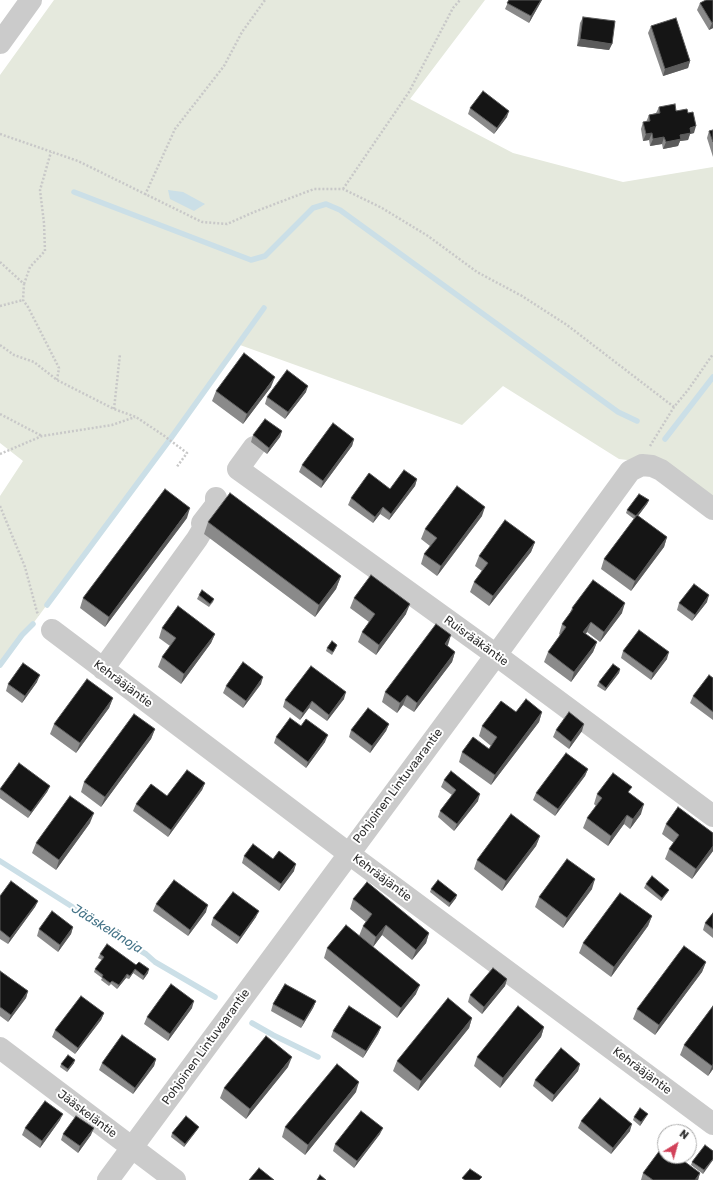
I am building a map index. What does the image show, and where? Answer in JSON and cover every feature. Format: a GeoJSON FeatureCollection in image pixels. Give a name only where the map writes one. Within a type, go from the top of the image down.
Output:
{"type":"FeatureCollection","features":[{"type":"Feature","properties":{"kind":"street"},"geometry":{"type":"LineString","coordinates":[[0,43],[31,0]]}},
{"type":"Feature","properties":{"kind":"street","name":"Ruisrääkäntie"},"geometry":{"type":"LineString","coordinates":[[254,447],[238,469],[496,655],[713,816]]}},
{"type":"Feature","properties":{"kind":"street"},"geometry":{"type":"LineString","coordinates":[[642,465],[652,466],[661,470],[713,509]]}},
{"type":"Feature","properties":{"kind":"street","name":"Pohjoinen Lintuvaarantie"},"geometry":{"type":"LineString","coordinates":[[108,1180],[630,471],[635,467],[642,465]]}},
{"type":"Feature","properties":{"kind":"street"},"geometry":{"type":"LineString","coordinates":[[103,669],[203,530],[202,523],[216,505],[216,498]]}},
{"type":"Feature","properties":{"kind":"street","name":"Kehrääjäntie"},"geometry":{"type":"LineString","coordinates":[[52,630],[348,853],[713,1124]]}},
{"type":"Feature","properties":{"kind":"street","name":"Jääskeläntie"},"geometry":{"type":"LineString","coordinates":[[0,1048],[175,1180]]}},
{"type":"Feature","properties":{"kind":"path"},"geometry":{"type":"LineString","coordinates":[[145,195],[176,129],[224,66],[242,32],[265,0]]}},
{"type":"Feature","properties":{"kind":"path"},"geometry":{"type":"LineString","coordinates":[[343,189],[409,92],[453,8],[460,0]]}},
{"type":"Feature","properties":{"kind":"path"},"geometry":{"type":"LineString","coordinates":[[0,134],[78,161],[202,222],[228,224],[254,212],[314,189],[343,189],[382,208],[428,236],[477,272],[522,296],[567,325],[674,407]]}},
{"type":"Feature","properties":{"kind":"path"},"geometry":{"type":"LineString","coordinates":[[51,152],[40,190],[44,223],[45,251],[30,267],[24,284],[23,300],[59,368],[57,380]]}},
{"type":"Feature","properties":{"kind":"path"},"geometry":{"type":"LineString","coordinates":[[0,262],[24,284]]}},
{"type":"Feature","properties":{"kind":"path"},"geometry":{"type":"LineString","coordinates":[[0,306],[23,300]]}},
{"type":"Feature","properties":{"kind":"path"},"geometry":{"type":"LineString","coordinates":[[0,345],[14,355],[34,362],[57,380],[114,409],[136,417],[163,435],[187,452],[176,468]]}},
{"type":"Feature","properties":{"kind":"path"},"geometry":{"type":"LineString","coordinates":[[114,409],[120,354]]}},
{"type":"Feature","properties":{"kind":"path"},"geometry":{"type":"LineString","coordinates":[[642,465],[647,452],[674,407],[688,390],[713,354]]}},
{"type":"Feature","properties":{"kind":"path"},"geometry":{"type":"LineString","coordinates":[[0,414],[42,436]]}},
{"type":"Feature","properties":{"kind":"path"},"geometry":{"type":"LineString","coordinates":[[0,454],[42,436],[112,425],[136,417]]}},
{"type":"Feature","properties":{"kind":"path"},"geometry":{"type":"LineString","coordinates":[[0,506],[26,567],[37,612],[52,630]]}},
{"type":"Feature","properties":{"kind":"shaded area"},"geometry":{"type":"Polygon","coordinates":[[[54,0],[485,0],[410,99],[513,153],[623,182],[713,167],[713,497],[671,465],[619,459],[503,386],[462,425],[240,345],[0,668],[0,496],[23,461],[0,443],[0,75],[54,0]]]}},
{"type":"Feature","properties":{"kind":"shaded area"},"geometry":{"type":"Polygon","coordinates":[[[168,190],[183,192],[205,204],[194,211],[170,199],[168,190]]]}},
{"type":"Feature","properties":{"kind":"building"},"geometry":{"type":"Polygon","coordinates":[[[509,0],[541,0],[531,16],[507,3],[509,0]]]}},
{"type":"Feature","properties":{"kind":"building"},"geometry":{"type":"Polygon","coordinates":[[[706,0],[713,0],[712,23],[700,3],[706,0]]]}},
{"type":"Feature","properties":{"kind":"building"},"geometry":{"type":"Polygon","coordinates":[[[583,17],[615,21],[612,44],[580,39],[583,17]]]}},
{"type":"Feature","properties":{"kind":"building"},"geometry":{"type":"Polygon","coordinates":[[[676,18],[690,61],[665,69],[651,26],[676,18]]]}},
{"type":"Feature","properties":{"kind":"building"},"geometry":{"type":"Polygon","coordinates":[[[483,91],[509,111],[497,128],[470,108],[483,91]]]}},
{"type":"Feature","properties":{"kind":"building"},"geometry":{"type":"Polygon","coordinates":[[[675,104],[676,111],[687,109],[688,113],[693,112],[696,126],[690,128],[691,133],[680,135],[681,139],[666,142],[664,137],[653,139],[652,133],[646,134],[643,122],[650,121],[649,115],[660,113],[659,107],[675,104]]]}},
{"type":"Feature","properties":{"kind":"building"},"geometry":{"type":"Polygon","coordinates":[[[713,130],[713,142],[709,131],[713,130]]]}},
{"type":"Feature","properties":{"kind":"building"},"geometry":{"type":"Polygon","coordinates":[[[244,353],[275,377],[247,414],[216,391],[244,353]]]}},
{"type":"Feature","properties":{"kind":"building"},"geometry":{"type":"Polygon","coordinates":[[[287,370],[308,386],[288,412],[267,397],[287,370]]]}},
{"type":"Feature","properties":{"kind":"building"},"geometry":{"type":"Polygon","coordinates":[[[265,419],[282,431],[269,448],[253,435],[265,419]]]}},
{"type":"Feature","properties":{"kind":"building"},"geometry":{"type":"Polygon","coordinates":[[[333,423],[354,439],[323,481],[302,465],[333,423]]]}},
{"type":"Feature","properties":{"kind":"building"},"geometry":{"type":"Polygon","coordinates":[[[404,470],[417,479],[391,514],[383,507],[375,517],[351,498],[369,473],[390,489],[404,470]]]}},
{"type":"Feature","properties":{"kind":"building"},"geometry":{"type":"Polygon","coordinates":[[[457,486],[485,507],[441,566],[424,554],[437,538],[425,529],[457,486]]]}},
{"type":"Feature","properties":{"kind":"building"},"geometry":{"type":"Polygon","coordinates":[[[165,489],[190,508],[109,617],[83,598],[165,489]]]}},
{"type":"Feature","properties":{"kind":"building"},"geometry":{"type":"Polygon","coordinates":[[[230,493],[341,576],[319,605],[208,522],[230,493]]]}},
{"type":"Feature","properties":{"kind":"building"},"geometry":{"type":"Polygon","coordinates":[[[639,494],[649,500],[636,516],[627,510],[639,494]]]}},
{"type":"Feature","properties":{"kind":"building"},"geometry":{"type":"Polygon","coordinates":[[[637,515],[667,537],[635,581],[604,559],[637,515]]]}},
{"type":"Feature","properties":{"kind":"building"},"geometry":{"type":"Polygon","coordinates":[[[505,520],[535,542],[493,596],[474,582],[488,563],[479,556],[505,520]]]}},
{"type":"Feature","properties":{"kind":"building"},"geometry":{"type":"Polygon","coordinates":[[[371,575],[410,604],[379,645],[362,632],[375,614],[354,598],[371,575]]]}},
{"type":"Feature","properties":{"kind":"building"},"geometry":{"type":"Polygon","coordinates":[[[593,580],[625,603],[604,632],[591,622],[583,632],[597,642],[574,672],[548,652],[566,627],[562,624],[573,609],[572,608],[593,580]]]}},
{"type":"Feature","properties":{"kind":"building"},"geometry":{"type":"Polygon","coordinates":[[[694,584],[709,595],[695,615],[679,603],[694,584]]]}},
{"type":"Feature","properties":{"kind":"building"},"geometry":{"type":"Polygon","coordinates":[[[202,590],[214,599],[210,604],[199,595],[202,590]]]}},
{"type":"Feature","properties":{"kind":"building"},"geometry":{"type":"Polygon","coordinates":[[[178,606],[215,634],[184,674],[162,657],[176,638],[162,628],[178,606]]]}},
{"type":"Feature","properties":{"kind":"building"},"geometry":{"type":"Polygon","coordinates":[[[436,624],[451,635],[445,644],[455,652],[417,703],[407,695],[400,703],[385,692],[436,624]]]}},
{"type":"Feature","properties":{"kind":"building"},"geometry":{"type":"Polygon","coordinates":[[[639,630],[669,652],[653,673],[623,651],[639,630]]]}},
{"type":"Feature","properties":{"kind":"building"},"geometry":{"type":"Polygon","coordinates":[[[332,641],[337,645],[333,652],[327,648],[332,641]]]}},
{"type":"Feature","properties":{"kind":"building"},"geometry":{"type":"Polygon","coordinates":[[[243,662],[263,677],[246,701],[226,686],[243,662]]]}},
{"type":"Feature","properties":{"kind":"building"},"geometry":{"type":"Polygon","coordinates":[[[23,663],[40,675],[25,696],[8,684],[23,663]]]}},
{"type":"Feature","properties":{"kind":"building"},"geometry":{"type":"Polygon","coordinates":[[[613,664],[620,669],[606,688],[599,682],[613,664]]]}},
{"type":"Feature","properties":{"kind":"building"},"geometry":{"type":"Polygon","coordinates":[[[311,666],[346,692],[329,715],[312,701],[303,713],[285,700],[311,666]]]}},
{"type":"Feature","properties":{"kind":"building"},"geometry":{"type":"Polygon","coordinates":[[[709,675],[713,678],[713,712],[693,696],[709,675]]]}},
{"type":"Feature","properties":{"kind":"building"},"geometry":{"type":"Polygon","coordinates":[[[87,679],[113,698],[80,743],[54,724],[87,679]]]}},
{"type":"Feature","properties":{"kind":"building"},"geometry":{"type":"Polygon","coordinates":[[[526,699],[542,712],[495,775],[462,752],[473,737],[489,749],[497,737],[482,726],[501,701],[516,712],[526,699]]]}},
{"type":"Feature","properties":{"kind":"building"},"geometry":{"type":"Polygon","coordinates":[[[368,708],[389,724],[372,746],[351,730],[368,708]]]}},
{"type":"Feature","properties":{"kind":"building"},"geometry":{"type":"Polygon","coordinates":[[[569,712],[584,724],[571,742],[556,730],[569,712]]]}},
{"type":"Feature","properties":{"kind":"building"},"geometry":{"type":"Polygon","coordinates":[[[134,714],[155,729],[105,797],[84,782],[134,714]]]}},
{"type":"Feature","properties":{"kind":"building"},"geometry":{"type":"Polygon","coordinates":[[[290,718],[301,726],[306,719],[328,735],[308,762],[276,737],[290,718]]]}},
{"type":"Feature","properties":{"kind":"building"},"geometry":{"type":"Polygon","coordinates":[[[566,753],[588,769],[558,809],[536,793],[566,753]]]}},
{"type":"Feature","properties":{"kind":"building"},"geometry":{"type":"Polygon","coordinates":[[[19,763],[50,786],[31,812],[0,789],[19,763]]]}},
{"type":"Feature","properties":{"kind":"building"},"geometry":{"type":"Polygon","coordinates":[[[187,770],[205,783],[171,830],[136,804],[151,784],[167,796],[187,770]]]}},
{"type":"Feature","properties":{"kind":"building"},"geometry":{"type":"Polygon","coordinates":[[[451,771],[480,794],[457,824],[440,811],[456,790],[444,780],[451,771]]]}},
{"type":"Feature","properties":{"kind":"building"},"geometry":{"type":"Polygon","coordinates":[[[613,773],[632,787],[628,792],[644,804],[633,819],[627,815],[611,836],[587,818],[602,798],[597,794],[613,773]]]}},
{"type":"Feature","properties":{"kind":"building"},"geometry":{"type":"Polygon","coordinates":[[[70,796],[94,813],[59,860],[36,843],[70,796]]]}},
{"type":"Feature","properties":{"kind":"building"},"geometry":{"type":"Polygon","coordinates":[[[678,807],[713,833],[713,846],[696,869],[669,849],[679,835],[666,824],[678,807]]]}},
{"type":"Feature","properties":{"kind":"building"},"geometry":{"type":"Polygon","coordinates":[[[511,814],[540,836],[506,881],[477,860],[511,814]]]}},
{"type":"Feature","properties":{"kind":"building"},"geometry":{"type":"Polygon","coordinates":[[[253,844],[273,859],[279,851],[296,864],[281,884],[244,856],[253,844]]]}},
{"type":"Feature","properties":{"kind":"building"},"geometry":{"type":"Polygon","coordinates":[[[567,859],[595,879],[567,918],[539,897],[567,859]]]}},
{"type":"Feature","properties":{"kind":"building"},"geometry":{"type":"Polygon","coordinates":[[[652,876],[669,890],[662,898],[646,884],[652,876]]]}},
{"type":"Feature","properties":{"kind":"building"},"geometry":{"type":"Polygon","coordinates":[[[174,880],[208,905],[190,930],[156,904],[174,880]]]}},
{"type":"Feature","properties":{"kind":"building"},"geometry":{"type":"Polygon","coordinates":[[[438,880],[457,895],[450,903],[431,889],[438,880]]]}},
{"type":"Feature","properties":{"kind":"building"},"geometry":{"type":"Polygon","coordinates":[[[11,881],[38,901],[10,938],[0,930],[0,896],[11,881]]]}},
{"type":"Feature","properties":{"kind":"building"},"geometry":{"type":"Polygon","coordinates":[[[367,882],[429,933],[416,950],[386,925],[376,937],[363,926],[372,914],[353,899],[367,882]]]}},
{"type":"Feature","properties":{"kind":"building"},"geometry":{"type":"Polygon","coordinates":[[[233,892],[259,911],[240,937],[213,918],[233,892]]]}},
{"type":"Feature","properties":{"kind":"building"},"geometry":{"type":"Polygon","coordinates":[[[620,893],[652,916],[614,967],[583,943],[620,893]]]}},
{"type":"Feature","properties":{"kind":"building"},"geometry":{"type":"Polygon","coordinates":[[[52,911],[73,927],[60,945],[39,929],[52,911]]]}},
{"type":"Feature","properties":{"kind":"building"},"geometry":{"type":"Polygon","coordinates":[[[713,913],[713,929],[705,923],[713,913]]]}},
{"type":"Feature","properties":{"kind":"building"},"geometry":{"type":"Polygon","coordinates":[[[346,925],[420,985],[401,1008],[327,948],[346,925]]]}},
{"type":"Feature","properties":{"kind":"building"},"geometry":{"type":"Polygon","coordinates":[[[107,944],[136,965],[139,962],[149,969],[144,976],[135,969],[130,976],[127,974],[119,985],[112,981],[110,983],[102,977],[103,975],[95,969],[104,957],[100,954],[107,944]]]}},
{"type":"Feature","properties":{"kind":"building"},"geometry":{"type":"Polygon","coordinates":[[[684,946],[706,962],[659,1025],[637,1009],[684,946]]]}},
{"type":"Feature","properties":{"kind":"building"},"geometry":{"type":"Polygon","coordinates":[[[493,968],[507,979],[484,1007],[470,995],[493,968]]]}},
{"type":"Feature","properties":{"kind":"building"},"geometry":{"type":"Polygon","coordinates":[[[0,971],[28,991],[11,1015],[0,1007],[0,971]]]}},
{"type":"Feature","properties":{"kind":"building"},"geometry":{"type":"Polygon","coordinates":[[[171,984],[194,1001],[170,1034],[147,1017],[171,984]]]}},
{"type":"Feature","properties":{"kind":"building"},"geometry":{"type":"Polygon","coordinates":[[[285,984],[316,1001],[304,1021],[273,1004],[285,984]]]}},
{"type":"Feature","properties":{"kind":"building"},"geometry":{"type":"Polygon","coordinates":[[[81,996],[104,1013],[78,1048],[55,1030],[81,996]]]}},
{"type":"Feature","properties":{"kind":"building"},"geometry":{"type":"Polygon","coordinates":[[[448,998],[472,1018],[421,1081],[397,1061],[448,998]]]}},
{"type":"Feature","properties":{"kind":"building"},"geometry":{"type":"Polygon","coordinates":[[[349,1006],[381,1027],[366,1051],[333,1031],[349,1006]]]}},
{"type":"Feature","properties":{"kind":"building"},"geometry":{"type":"Polygon","coordinates":[[[518,1006],[544,1027],[503,1078],[477,1057],[518,1006]]]}},
{"type":"Feature","properties":{"kind":"building"},"geometry":{"type":"Polygon","coordinates":[[[713,1006],[713,1064],[712,1066],[684,1045],[713,1006]]]}},
{"type":"Feature","properties":{"kind":"building"},"geometry":{"type":"Polygon","coordinates":[[[122,1035],[156,1059],[135,1088],[102,1063],[122,1035]]]}},
{"type":"Feature","properties":{"kind":"building"},"geometry":{"type":"Polygon","coordinates":[[[266,1036],[292,1057],[250,1109],[224,1088],[266,1036]]]}},
{"type":"Feature","properties":{"kind":"building"},"geometry":{"type":"Polygon","coordinates":[[[561,1048],[580,1064],[554,1095],[535,1080],[561,1048]]]}},
{"type":"Feature","properties":{"kind":"building"},"geometry":{"type":"Polygon","coordinates":[[[68,1055],[75,1060],[68,1069],[61,1064],[68,1055]]]}},
{"type":"Feature","properties":{"kind":"building"},"geometry":{"type":"Polygon","coordinates":[[[337,1064],[359,1082],[308,1145],[285,1127],[337,1064]]]}},
{"type":"Feature","properties":{"kind":"building"},"geometry":{"type":"Polygon","coordinates":[[[600,1098],[632,1124],[613,1148],[581,1121],[600,1098]]]}},
{"type":"Feature","properties":{"kind":"building"},"geometry":{"type":"Polygon","coordinates":[[[45,1101],[63,1114],[42,1141],[25,1128],[45,1101]]]}},
{"type":"Feature","properties":{"kind":"building"},"geometry":{"type":"Polygon","coordinates":[[[640,1108],[648,1114],[641,1122],[634,1117],[640,1108]]]}},
{"type":"Feature","properties":{"kind":"building"},"geometry":{"type":"Polygon","coordinates":[[[361,1111],[383,1128],[357,1161],[335,1144],[361,1111]]]}},
{"type":"Feature","properties":{"kind":"building"},"geometry":{"type":"Polygon","coordinates":[[[76,1116],[94,1128],[80,1146],[63,1134],[76,1116]]]}},
{"type":"Feature","properties":{"kind":"building"},"geometry":{"type":"Polygon","coordinates":[[[186,1116],[199,1127],[185,1144],[172,1133],[186,1116]]]}},
{"type":"Feature","properties":{"kind":"building"},"geometry":{"type":"Polygon","coordinates":[[[705,1145],[713,1151],[713,1159],[704,1170],[695,1164],[697,1164],[697,1155],[705,1145]]]}},
{"type":"Feature","properties":{"kind":"building"},"geometry":{"type":"Polygon","coordinates":[[[657,1154],[657,1164],[688,1164],[700,1173],[695,1180],[653,1180],[643,1173],[657,1154]]]}},
{"type":"Feature","properties":{"kind":"building"},"geometry":{"type":"Polygon","coordinates":[[[259,1168],[274,1180],[249,1180],[259,1168]]]}},
{"type":"Feature","properties":{"kind":"building"},"geometry":{"type":"Polygon","coordinates":[[[470,1169],[482,1177],[479,1180],[465,1180],[462,1178],[470,1169]]]}},
{"type":"Feature","properties":{"kind":"building"},"geometry":{"type":"Polygon","coordinates":[[[320,1175],[326,1180],[317,1180],[320,1175]]]}},
{"type":"Feature","properties":{"kind":"waterway"},"geometry":{"type":"LineString","coordinates":[[74,192],[251,260],[265,256],[313,208],[326,204],[340,210],[618,412],[637,421]]}},
{"type":"Feature","properties":{"kind":"waterway"},"geometry":{"type":"LineString","coordinates":[[47,605],[171,438],[264,308]]}},
{"type":"Feature","properties":{"kind":"waterway"},"geometry":{"type":"LineString","coordinates":[[665,439],[713,377]]}},
{"type":"Feature","properties":{"kind":"waterway"},"geometry":{"type":"LineString","coordinates":[[0,665],[22,635],[33,624]]}},
{"type":"Feature","properties":{"kind":"waterway","name":"Jääskelänoja"},"geometry":{"type":"LineString","coordinates":[[0,861],[90,918],[103,929],[146,954],[155,962],[215,997]]}},
{"type":"Feature","properties":{"kind":"waterway","name":"Jääskelänoja"},"geometry":{"type":"LineString","coordinates":[[252,1023],[318,1057]]}}]}
